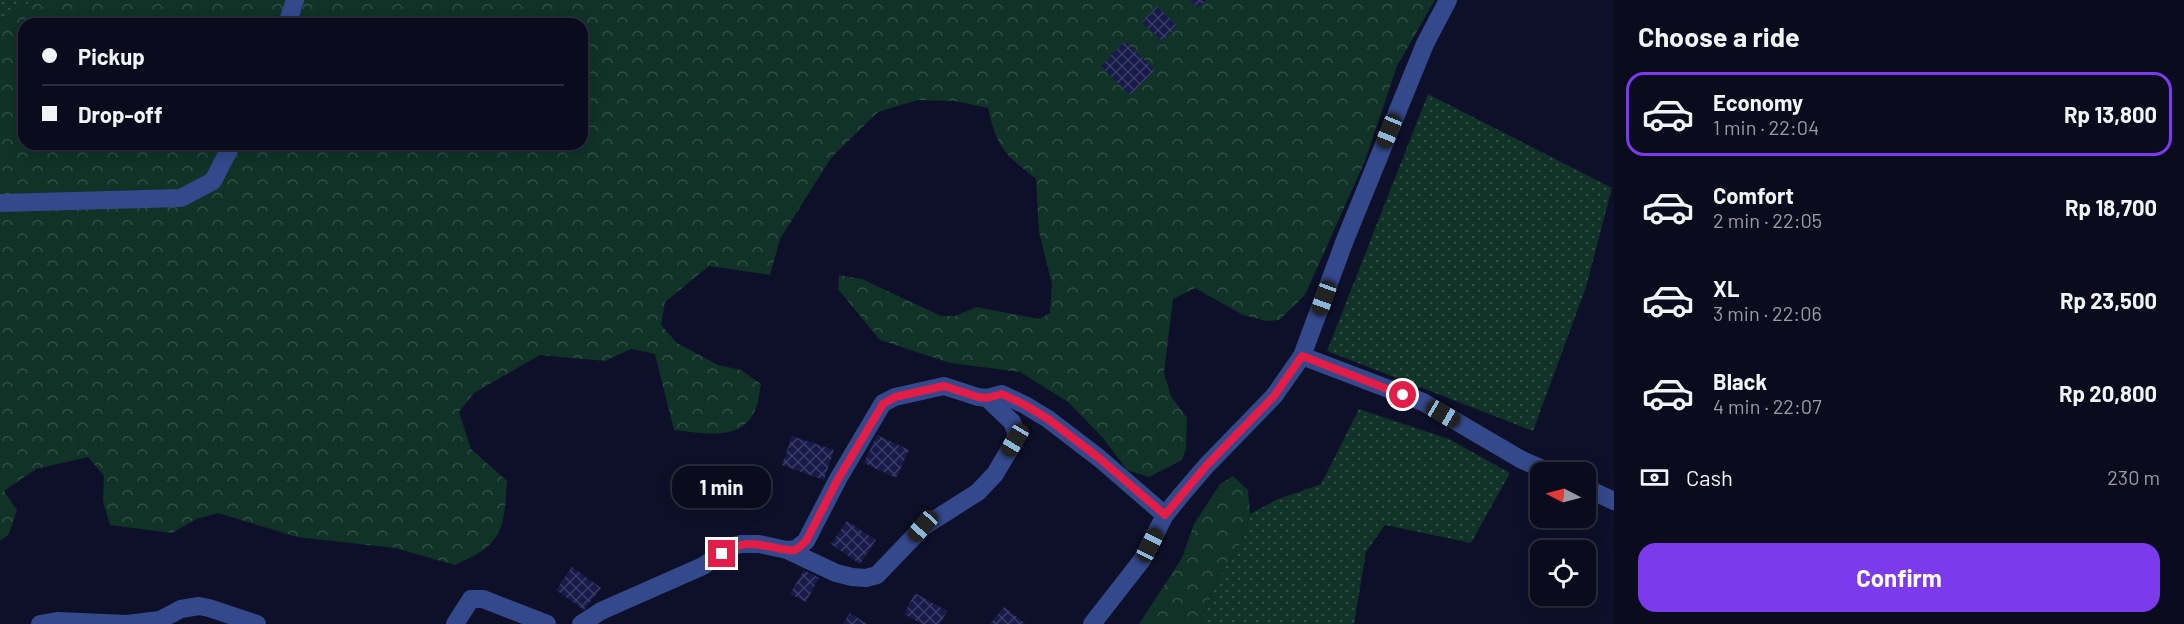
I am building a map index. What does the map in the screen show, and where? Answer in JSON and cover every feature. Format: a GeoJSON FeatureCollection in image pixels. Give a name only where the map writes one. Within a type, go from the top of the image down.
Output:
{"type":"FeatureCollection","features":[{"type":"Feature","properties":{"kind":"street"},"geometry":{"type":"LineString","coordinates":[[289,18],[295,0]]}},
{"type":"Feature","properties":{"kind":"street"},"geometry":{"type":"LineString","coordinates":[[1092,624],[1142,560],[1165,515],[1206,466],[1274,396],[1302,356],[1345,240],[1420,55],[1449,0]]}},
{"type":"Feature","properties":{"kind":"street"},"geometry":{"type":"LineString","coordinates":[[0,203],[181,198],[213,181],[229,150]]}},
{"type":"Feature","properties":{"kind":"street"},"geometry":{"type":"LineString","coordinates":[[1302,356],[1423,402],[1530,463]]}},
{"type":"Feature","properties":{"kind":"street"},"geometry":{"type":"LineString","coordinates":[[581,624],[601,611],[703,566],[733,546],[741,544],[759,544],[787,550],[836,573],[866,578],[877,575],[923,526],[978,492],[994,474],[1015,440],[1016,432],[1012,422],[987,398],[944,386],[889,398],[879,410],[850,458],[806,541],[796,549],[787,550]]}},
{"type":"Feature","properties":{"kind":"street"},"geometry":{"type":"LineString","coordinates":[[987,398],[1002,394],[1048,419],[1099,458],[1165,515]]}},
{"type":"Feature","properties":{"kind":"street"},"geometry":{"type":"LineString","coordinates":[[1596,493],[1614,501]]}},
{"type":"Feature","properties":{"kind":"street"},"geometry":{"type":"LineString","coordinates":[[455,624],[471,599],[483,599],[548,624]]}},
{"type":"Feature","properties":{"kind":"street"},"geometry":{"type":"LineString","coordinates":[[40,624],[57,621],[127,624],[160,620],[189,607],[199,606],[257,624]]}},
{"type":"Feature","properties":{"kind":"green space"},"geometry":{"type":"Polygon","coordinates":[[[0,0],[34,0],[0,21],[0,0]]]}},
{"type":"Feature","properties":{"kind":"green space"},"geometry":{"type":"Polygon","coordinates":[[[34,0],[1435,0],[1397,66],[1365,161],[1305,295],[1279,320],[1267,321],[1243,315],[1195,288],[1173,299],[1164,373],[1171,396],[1187,418],[1186,449],[1182,460],[1149,477],[1127,470],[1103,438],[1068,402],[1020,372],[950,363],[880,340],[838,289],[839,275],[862,279],[941,316],[955,316],[977,307],[1039,319],[1050,313],[1052,284],[1039,232],[1036,179],[1004,150],[995,133],[988,108],[955,101],[918,100],[878,112],[831,158],[780,239],[770,275],[709,266],[665,302],[661,325],[677,343],[718,365],[741,370],[761,384],[756,408],[742,427],[732,431],[709,434],[674,430],[655,354],[631,349],[605,361],[540,355],[474,393],[459,412],[471,449],[507,481],[504,512],[498,534],[492,542],[483,550],[455,565],[395,548],[297,537],[218,513],[196,519],[172,533],[110,525],[103,501],[104,476],[88,457],[36,469],[4,491],[17,510],[9,534],[0,541],[0,21],[34,0]]]}},
{"type":"Feature","properties":{"kind":"green space"},"geometry":{"type":"Polygon","coordinates":[[[1428,94],[1612,188],[1586,287],[1533,431],[1327,351],[1428,94]]]}},
{"type":"Feature","properties":{"kind":"green space"},"geometry":{"type":"Polygon","coordinates":[[[1359,409],[1449,439],[1510,473],[1471,543],[1385,525],[1366,552],[1354,624],[1200,624],[1217,580],[1244,537],[1250,514],[1276,500],[1321,484],[1359,409]]]}},
{"type":"Feature","properties":{"kind":"green space"},"geometry":{"type":"Polygon","coordinates":[[[1233,476],[1248,490],[1250,514],[1244,537],[1217,580],[1200,624],[1139,624],[1182,558],[1194,524],[1220,484],[1233,476]]]}},
{"type":"Feature","properties":{"kind":"building"},"geometry":{"type":"Polygon","coordinates":[[[1190,0],[1206,0],[1198,8],[1190,0]]]}},
{"type":"Feature","properties":{"kind":"building"},"geometry":{"type":"Polygon","coordinates":[[[1157,6],[1177,26],[1162,41],[1142,22],[1157,6]]]}},
{"type":"Feature","properties":{"kind":"building"},"geometry":{"type":"Polygon","coordinates":[[[1125,41],[1155,70],[1130,95],[1101,66],[1125,41]]]}},
{"type":"Feature","properties":{"kind":"building"},"geometry":{"type":"Polygon","coordinates":[[[877,435],[909,450],[896,478],[864,463],[877,435]]]}},
{"type":"Feature","properties":{"kind":"building"},"geometry":{"type":"Polygon","coordinates":[[[792,436],[834,450],[824,480],[782,465],[792,436]]]}},
{"type":"Feature","properties":{"kind":"building"},"geometry":{"type":"Polygon","coordinates":[[[847,521],[876,540],[860,564],[831,544],[847,521]]]}},
{"type":"Feature","properties":{"kind":"building"},"geometry":{"type":"Polygon","coordinates":[[[572,567],[601,588],[584,610],[556,590],[572,567]]]}},
{"type":"Feature","properties":{"kind":"building"},"geometry":{"type":"Polygon","coordinates":[[[804,570],[819,578],[806,602],[790,594],[804,570]]]}},
{"type":"Feature","properties":{"kind":"building"},"geometry":{"type":"Polygon","coordinates":[[[915,593],[947,611],[940,624],[922,624],[904,614],[915,593]]]}},
{"type":"Feature","properties":{"kind":"building"},"geometry":{"type":"Polygon","coordinates":[[[1004,607],[1026,624],[990,624],[1004,607]]]}},
{"type":"Feature","properties":{"kind":"building"},"geometry":{"type":"Polygon","coordinates":[[[850,613],[867,624],[843,624],[850,613]]]}},
{"type":"Feature","properties":{"kind":"route"},"geometry":{"type":"LineString","coordinates":[[722,554],[733,546],[741,544],[759,544],[787,550],[796,549],[806,541],[838,479],[874,417],[889,398],[944,386],[978,397],[987,398],[1002,394],[1048,419],[1099,458],[1165,515],[1206,466],[1274,396],[1302,356],[1403,395]]}}]}
